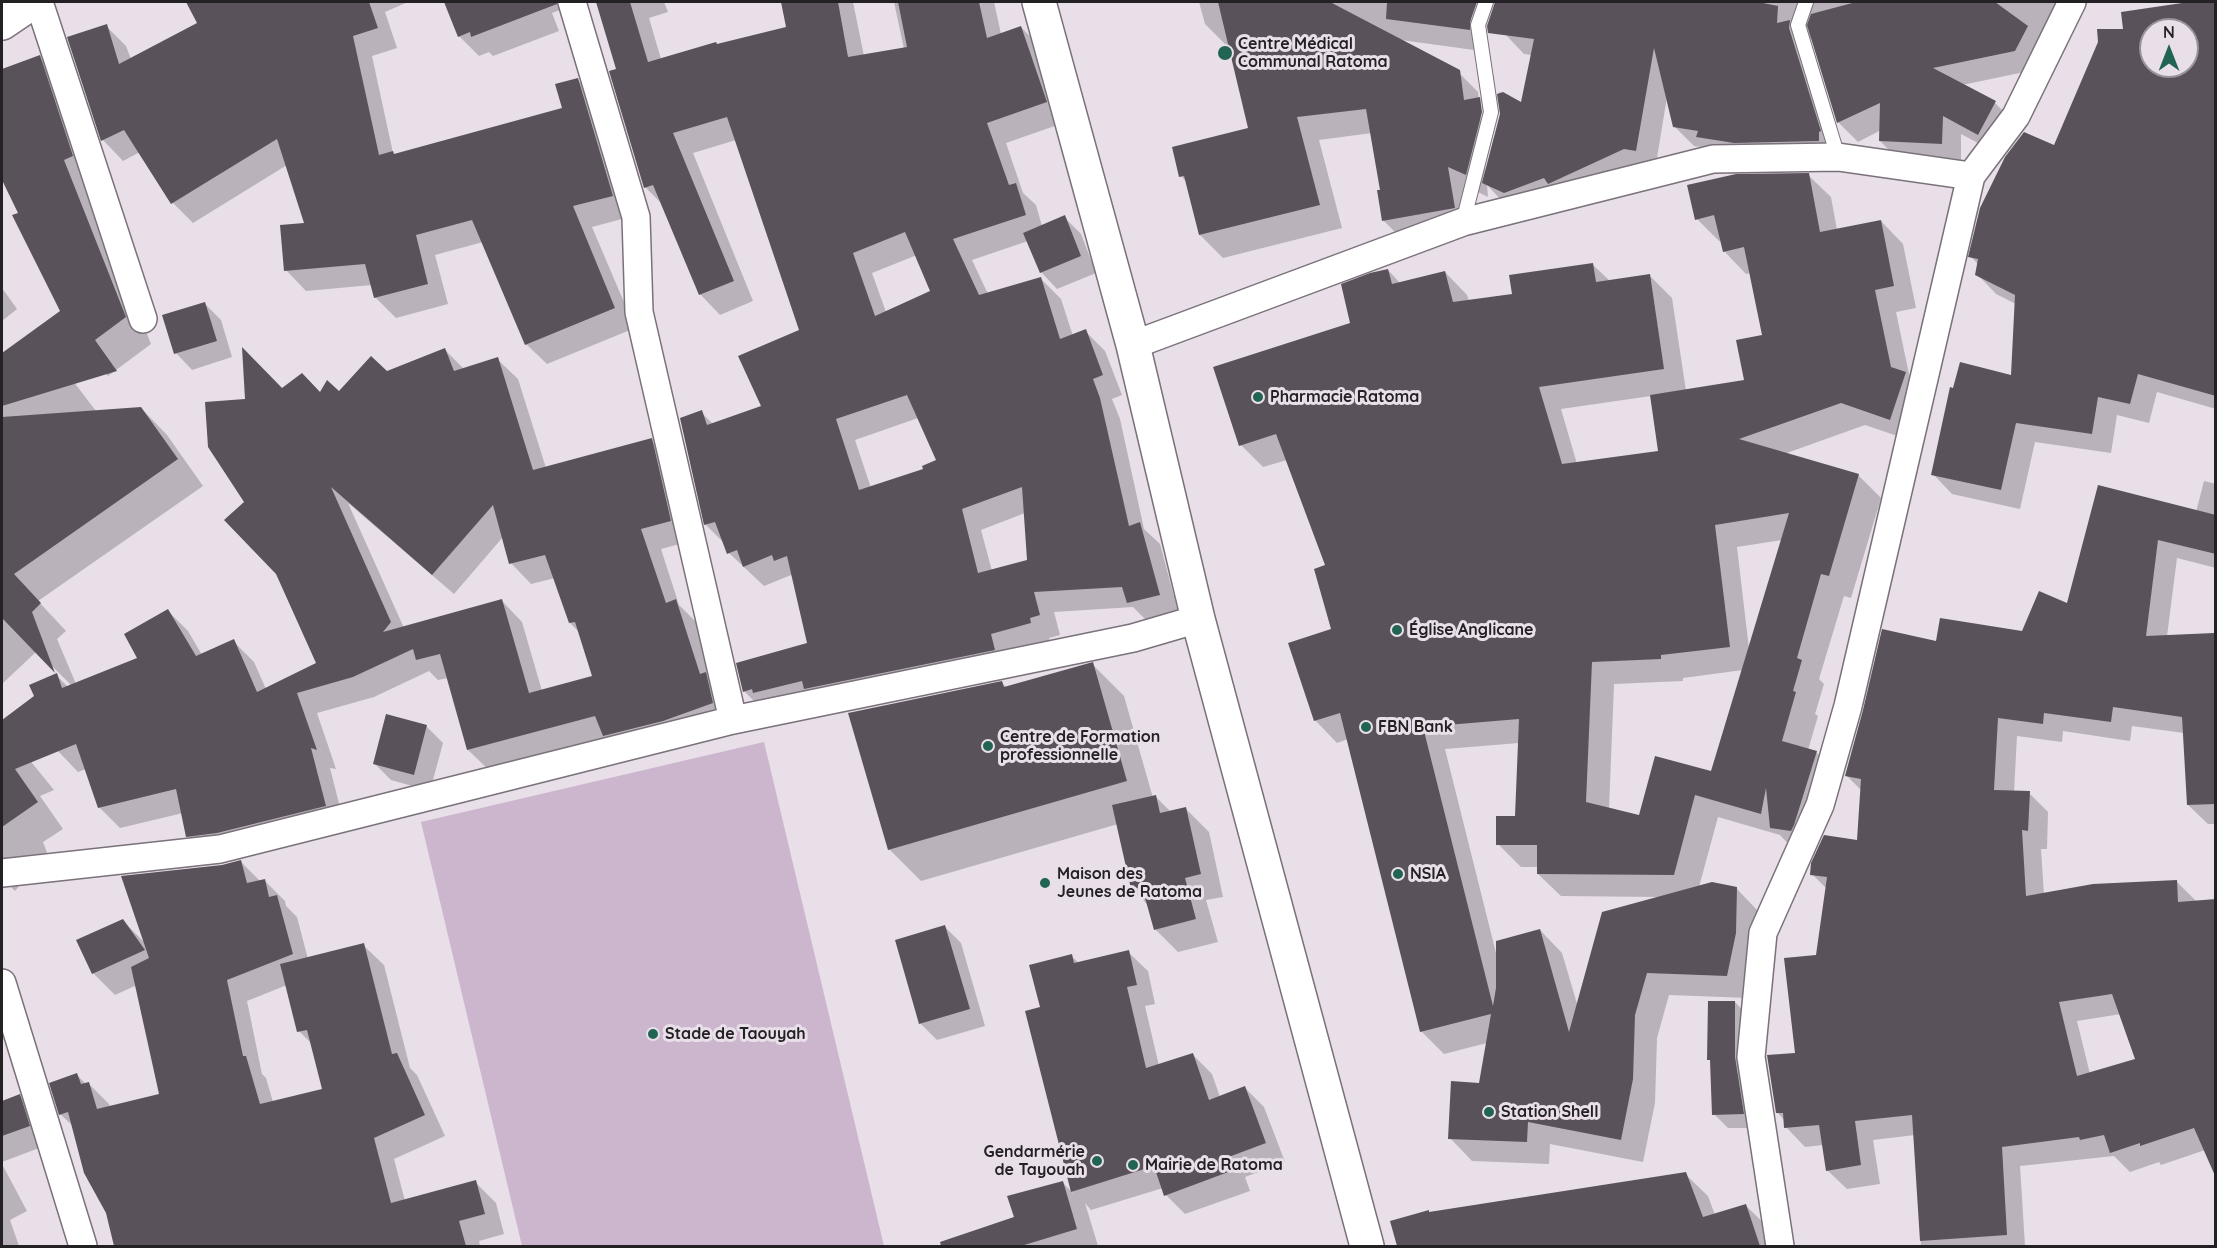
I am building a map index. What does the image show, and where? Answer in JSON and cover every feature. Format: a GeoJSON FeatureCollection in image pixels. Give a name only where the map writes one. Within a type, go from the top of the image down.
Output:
{"type":"FeatureCollection","features":[{"type":"Feature","properties":{"kind":"main road"},"geometry":{"type":"LineString","coordinates":[[2,23],[33,2]]}},
{"type":"Feature","properties":{"kind":"main road"},"geometry":{"type":"LineString","coordinates":[[1039,2],[1133,345],[1198,619],[1367,1246]]}},
{"type":"Feature","properties":{"kind":"street"},"geometry":{"type":"LineString","coordinates":[[39,2],[143,319]]}},
{"type":"Feature","properties":{"kind":"street"},"geometry":{"type":"LineString","coordinates":[[572,2],[636,217],[639,312],[733,720]]}},
{"type":"Feature","properties":{"kind":"street"},"geometry":{"type":"LineString","coordinates":[[1780,1246],[1751,1057],[1763,933],[1820,805],[1848,706],[1971,176],[2016,116],[2072,2]]}},
{"type":"Feature","properties":{"kind":"street"},"geometry":{"type":"LineString","coordinates":[[1133,345],[1463,222],[1713,159],[1838,157],[1971,176]]}},
{"type":"Feature","properties":{"kind":"street"},"geometry":{"type":"LineString","coordinates":[[2,873],[220,849],[733,720],[1133,638],[1198,619]]}},
{"type":"Feature","properties":{"kind":"street"},"geometry":{"type":"LineString","coordinates":[[2,983],[83,1246]]}},
{"type":"Feature","properties":{"kind":"lane"},"geometry":{"type":"LineString","coordinates":[[1463,222],[1491,112],[1478,25],[1486,2]]}},
{"type":"Feature","properties":{"kind":"lane"},"geometry":{"type":"LineString","coordinates":[[1806,2],[1798,25],[1838,157]]}},
{"type":"Feature","properties":{"kind":"shaded area","name":"Stade de Taouyah"},"geometry":{"type":"Polygon","coordinates":[[[764,742],[884,1246],[522,1246],[421,822],[764,742]]]}},
{"type":"Feature","properties":{"kind":"building"},"geometry":{"type":"Polygon","coordinates":[[[186,2],[369,2],[378,28],[353,36],[379,155],[393,151],[394,154],[562,108],[555,84],[578,78],[613,196],[573,206],[615,308],[525,345],[472,220],[416,235],[428,284],[374,298],[365,264],[284,271],[280,225],[304,223],[277,139],[171,204],[124,130],[101,141],[67,37],[107,24],[119,64],[197,23],[186,2]]]}},
{"type":"Feature","properties":{"kind":"building"},"geometry":{"type":"Polygon","coordinates":[[[444,2],[557,2],[557,4],[471,37],[470,32],[458,37],[444,2]]]}},
{"type":"Feature","properties":{"kind":"building"},"geometry":{"type":"Polygon","coordinates":[[[596,2],[630,2],[648,62],[716,42],[717,44],[786,27],[781,2],[838,2],[848,57],[907,47],[898,2],[979,2],[987,38],[1021,26],[1047,102],[987,123],[1009,185],[1016,183],[1026,215],[953,239],[979,295],[1041,277],[1060,339],[1086,329],[1103,375],[1093,379],[1100,398],[1129,526],[1140,522],[1160,595],[1127,603],[1122,587],[1034,592],[1040,615],[1030,618],[1031,623],[991,634],[995,650],[804,689],[802,681],[753,693],[752,689],[743,692],[736,663],[807,643],[787,556],[774,561],[772,555],[743,567],[737,550],[727,554],[715,522],[704,525],[680,418],[702,410],[707,425],[761,406],[738,356],[799,330],[727,117],[673,133],[734,281],[699,295],[653,185],[644,188],[609,71],[616,69],[596,2]],[[905,232],[853,253],[875,316],[930,291],[905,232]],[[907,395],[836,419],[859,490],[923,469],[922,466],[936,460],[907,395]],[[1022,487],[962,509],[978,573],[1027,560],[1022,487]]]}},
{"type":"Feature","properties":{"kind":"building"},"geometry":{"type":"Polygon","coordinates":[[[1218,2],[1330,2],[1460,70],[1464,100],[1480,97],[1482,112],[1466,175],[1448,167],[1455,208],[1382,221],[1377,190],[1380,190],[1366,109],[1297,117],[1320,205],[1199,235],[1184,176],[1179,177],[1172,147],[1248,128],[1218,2]]]}},
{"type":"Feature","properties":{"kind":"building"},"geometry":{"type":"Polygon","coordinates":[[[1387,2],[1477,2],[1470,22],[1470,30],[1386,19],[1387,2]]]}},
{"type":"Feature","properties":{"kind":"building"},"geometry":{"type":"Polygon","coordinates":[[[1495,2],[1758,2],[1778,6],[1777,23],[1790,20],[1789,28],[1821,131],[1819,141],[1734,143],[1696,137],[1698,131],[1673,127],[1654,48],[1636,151],[1624,149],[1548,184],[1544,178],[1504,193],[1482,183],[1500,114],[1497,94],[1503,92],[1521,102],[1534,39],[1488,33],[1487,26],[1495,2]]]}},
{"type":"Feature","properties":{"kind":"building"},"geometry":{"type":"Polygon","coordinates":[[[1856,2],[1995,2],[2028,26],[2015,51],[1933,68],[1996,101],[1978,135],[1943,116],[1942,144],[1879,141],[1880,103],[1837,123],[1807,25],[1811,14],[1856,2]]]}},
{"type":"Feature","properties":{"kind":"building"},"geometry":{"type":"Polygon","coordinates":[[[2189,2],[2216,2],[2216,396],[2138,374],[2130,404],[2098,397],[2092,434],[2016,423],[2001,490],[1931,475],[1950,387],[1953,388],[1960,362],[2011,375],[2015,295],[1975,275],[1978,259],[1968,257],[1980,208],[2005,157],[2024,132],[2054,145],[2098,42],[2097,29],[2123,29],[2121,12],[2189,2]]]}},
{"type":"Feature","properties":{"kind":"building"},"geometry":{"type":"Polygon","coordinates":[[[40,55],[73,156],[64,160],[126,317],[95,340],[117,371],[2,406],[2,353],[60,311],[12,215],[18,213],[2,180],[2,69],[40,55]]]}},
{"type":"Feature","properties":{"kind":"building"},"geometry":{"type":"Polygon","coordinates":[[[1809,173],[1820,232],[1881,220],[1894,286],[1875,290],[1891,367],[1906,372],[1890,420],[1841,403],[1739,439],[1859,474],[1829,576],[1821,574],[1797,658],[1802,660],[1793,691],[1796,692],[1782,741],[1817,751],[1791,831],[1770,828],[1766,788],[1761,814],[1695,795],[1674,875],[1537,874],[1537,845],[1496,845],[1496,816],[1515,816],[1519,719],[1423,727],[1493,1006],[1496,988],[1496,941],[1540,929],[1569,1032],[1602,912],[1712,882],[1737,887],[1736,933],[1727,976],[1647,973],[1635,1015],[1633,1079],[1621,1140],[1528,1122],[1527,1142],[1448,1139],[1451,1081],[1479,1083],[1491,1014],[1420,1032],[1340,713],[1314,721],[1288,643],[1331,629],[1314,569],[1325,565],[1276,434],[1239,446],[1213,367],[1350,323],[1341,284],[1370,273],[1388,269],[1392,284],[1445,271],[1453,302],[1512,294],[1509,275],[1593,263],[1596,282],[1650,274],[1664,369],[1539,387],[1562,464],[1658,451],[1650,395],[1744,380],[1736,340],[1762,335],[1744,247],[1723,252],[1714,215],[1695,220],[1687,185],[1736,174],[1809,173]],[[1789,513],[1715,525],[1730,647],[1661,655],[1661,659],[1592,662],[1586,802],[1639,815],[1655,756],[1711,771],[1789,513]]]}},
{"type":"Feature","properties":{"kind":"building"},"geometry":{"type":"Polygon","coordinates":[[[1065,215],[1081,256],[1040,273],[1023,233],[1065,215]]]}},
{"type":"Feature","properties":{"kind":"building"},"geometry":{"type":"Polygon","coordinates":[[[205,302],[217,341],[174,354],[162,315],[205,302]]]}},
{"type":"Feature","properties":{"kind":"building"},"geometry":{"type":"Polygon","coordinates":[[[242,347],[282,388],[302,373],[320,392],[327,380],[339,391],[371,356],[387,371],[445,348],[454,371],[498,357],[533,470],[652,438],[671,521],[641,529],[666,603],[676,599],[700,674],[706,672],[713,703],[663,721],[603,736],[595,716],[467,750],[440,654],[416,660],[413,649],[353,677],[297,693],[317,750],[311,748],[326,806],[217,833],[186,837],[176,789],[98,808],[76,744],[15,769],[38,802],[2,827],[2,720],[34,696],[29,685],[57,673],[62,688],[137,658],[124,634],[168,609],[196,656],[234,639],[257,692],[316,663],[276,574],[224,520],[244,502],[208,447],[205,402],[245,399],[242,347]],[[331,487],[391,622],[383,632],[502,599],[529,693],[592,676],[575,622],[569,623],[545,555],[509,564],[493,505],[432,575],[331,487]]]}},
{"type":"Feature","properties":{"kind":"building"},"geometry":{"type":"Polygon","coordinates":[[[141,407],[178,459],[14,574],[41,603],[32,612],[55,673],[2,618],[2,417],[141,407]]]}},
{"type":"Feature","properties":{"kind":"building"},"geometry":{"type":"Polygon","coordinates":[[[2098,485],[2216,515],[2216,554],[2158,540],[2146,636],[2214,633],[2216,804],[2187,805],[2182,717],[2113,707],[2111,722],[2044,713],[2043,724],[1998,718],[1994,790],[2030,791],[2028,831],[2022,830],[2026,896],[2093,884],[2177,880],[2178,902],[2216,899],[2216,1178],[2194,1128],[2140,1146],[2140,1143],[2110,1153],[2104,1135],[2080,1140],[2079,1137],[2002,1147],[2007,1235],[1920,1241],[1912,1115],[1855,1121],[1861,1165],[1826,1171],[1819,1125],[1784,1128],[1783,1113],[1776,1113],[1767,1055],[1795,1053],[1784,958],[1816,955],[1827,877],[1810,875],[1811,863],[1824,835],[1857,840],[1861,779],[1845,776],[1882,629],[1936,641],[1940,618],[2022,631],[2039,591],[2067,603],[2098,485]],[[2112,994],[2059,1002],[2077,1076],[2135,1059],[2112,994]]]}},
{"type":"Feature","properties":{"kind":"building"},"geometry":{"type":"Polygon","coordinates":[[[1093,662],[1127,781],[888,850],[848,713],[1002,681],[1004,687],[1093,662]]]}},
{"type":"Feature","properties":{"kind":"building"},"geometry":{"type":"Polygon","coordinates":[[[386,714],[427,725],[414,775],[373,764],[386,714]]]}},
{"type":"Feature","properties":{"kind":"building"},"geometry":{"type":"Polygon","coordinates":[[[1156,795],[1160,813],[1186,807],[1201,874],[1185,878],[1196,919],[1154,930],[1142,887],[1131,889],[1112,805],[1156,795]]]}},
{"type":"Feature","properties":{"kind":"building"},"geometry":{"type":"Polygon","coordinates":[[[241,860],[247,883],[265,879],[269,897],[277,895],[293,954],[227,980],[243,1056],[246,1056],[260,1104],[322,1089],[307,1030],[297,1032],[280,964],[364,943],[392,1054],[397,1053],[425,1115],[374,1138],[391,1203],[476,1180],[485,1214],[459,1221],[466,1246],[114,1246],[106,1213],[84,1173],[68,1112],[59,1115],[49,1083],[77,1073],[81,1084],[89,1082],[97,1109],[159,1094],[131,967],[149,958],[121,876],[222,865],[241,860]]]}},
{"type":"Feature","properties":{"kind":"building"},"geometry":{"type":"Polygon","coordinates":[[[123,919],[145,950],[92,974],[76,940],[123,919]]]}},
{"type":"Feature","properties":{"kind":"building"},"geometry":{"type":"Polygon","coordinates":[[[945,925],[970,1009],[919,1024],[895,940],[945,925]]]}},
{"type":"Feature","properties":{"kind":"building"},"geometry":{"type":"Polygon","coordinates":[[[1129,950],[1137,985],[1127,987],[1146,1068],[1193,1053],[1209,1100],[1245,1086],[1266,1143],[1226,1158],[1231,1171],[1164,1196],[1154,1166],[1071,1192],[1025,1011],[1040,1007],[1029,965],[1072,954],[1074,963],[1129,950]]]}},
{"type":"Feature","properties":{"kind":"building"},"geometry":{"type":"Polygon","coordinates":[[[1708,1001],[1735,1001],[1735,1057],[1744,1114],[1712,1115],[1710,1060],[1707,1060],[1708,1001]]]}},
{"type":"Feature","properties":{"kind":"building"},"geometry":{"type":"Polygon","coordinates":[[[20,1094],[30,1126],[2,1136],[2,1101],[20,1094]]]}},
{"type":"Feature","properties":{"kind":"building"},"geometry":{"type":"Polygon","coordinates":[[[1686,1172],[1703,1217],[1746,1204],[1760,1246],[1397,1246],[1390,1221],[1429,1210],[1429,1212],[1686,1172]]]}},
{"type":"Feature","properties":{"kind":"building"},"geometry":{"type":"Polygon","coordinates":[[[1063,1181],[1077,1229],[1021,1246],[941,1246],[940,1242],[1014,1217],[1007,1196],[1063,1181]]]}},
{"type":"Feature","properties":{"kind":"place","name":"Centre Médical Communal Ratoma"},"geometry":{"type":"Point","coordinates":[1225,53]}},
{"type":"Feature","properties":{"kind":"place","name":"Pharmacie Ratoma"},"geometry":{"type":"Point","coordinates":[1258,397]}},
{"type":"Feature","properties":{"kind":"place","name":"Église Anglicane"},"geometry":{"type":"Point","coordinates":[1397,630]}},
{"type":"Feature","properties":{"kind":"place","name":"FBN Bank"},"geometry":{"type":"Point","coordinates":[1366,727]}},
{"type":"Feature","properties":{"kind":"place","name":"Centre de Formation professionnelle"},"geometry":{"type":"Point","coordinates":[988,746]}},
{"type":"Feature","properties":{"kind":"place","name":"NSIA"},"geometry":{"type":"Point","coordinates":[1398,874]}},
{"type":"Feature","properties":{"kind":"place","name":"Maison des Jeunes de Ratoma"},"geometry":{"type":"Point","coordinates":[1045,883]}},
{"type":"Feature","properties":{"kind":"place","name":"Stade de Taouyah"},"geometry":{"type":"Point","coordinates":[653,1034]}},
{"type":"Feature","properties":{"kind":"place","name":"Station Shell"},"geometry":{"type":"Point","coordinates":[1489,1112]}},
{"type":"Feature","properties":{"kind":"place","name":"Gendarmérie de Tayouah"},"geometry":{"type":"Point","coordinates":[1097,1161]}},
{"type":"Feature","properties":{"kind":"place","name":"Mairie de Ratoma"},"geometry":{"type":"Point","coordinates":[1133,1165]}}]}
